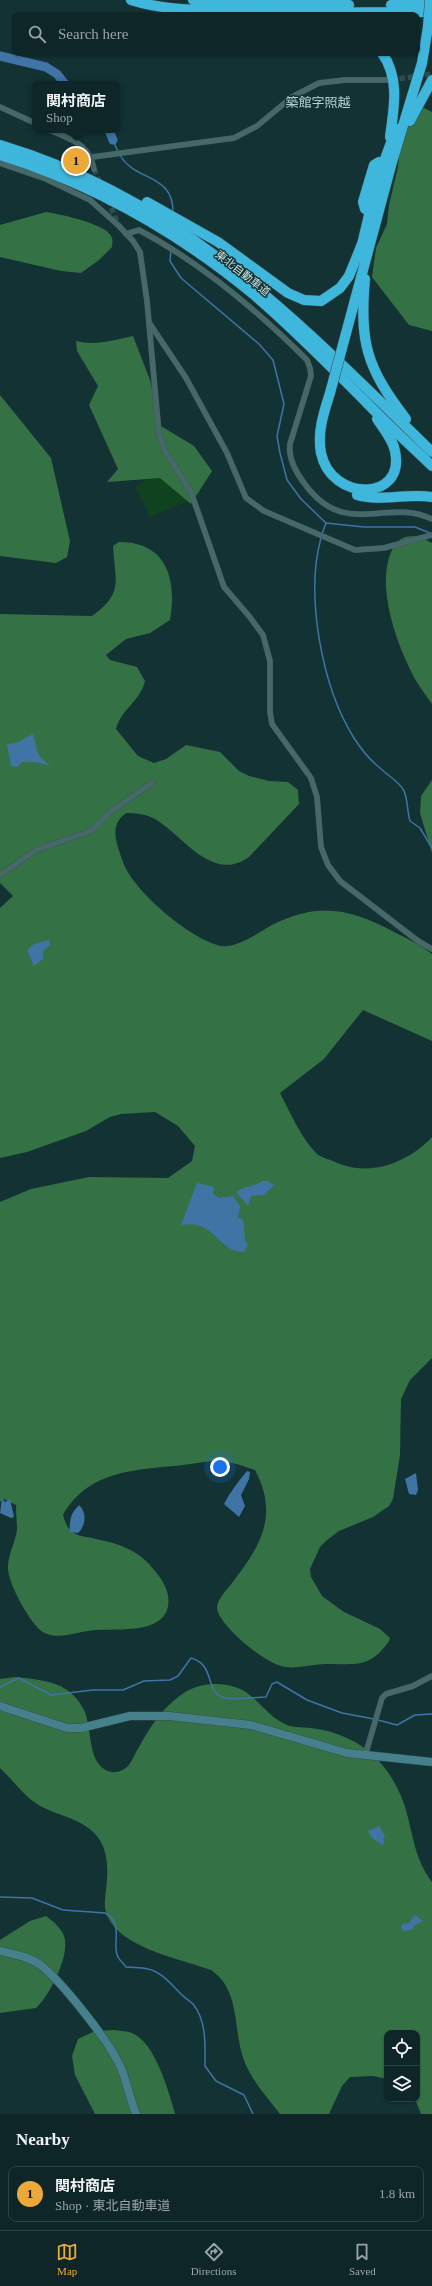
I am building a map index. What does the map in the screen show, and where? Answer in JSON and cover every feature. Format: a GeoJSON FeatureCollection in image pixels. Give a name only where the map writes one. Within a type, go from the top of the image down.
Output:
{"type":"FeatureCollection","features":[{"type":"Feature","properties":{"kind":"highway"},"geometry":{"type":"LineString","coordinates":[[131,0],[160,3],[202,12]]}},
{"type":"Feature","properties":{"kind":"highway"},"geometry":{"type":"LineString","coordinates":[[198,0],[280,5],[419,2]]}},
{"type":"Feature","properties":{"kind":"highway"},"geometry":{"type":"LineString","coordinates":[[397,0],[432,5]]}},
{"type":"Feature","properties":{"kind":"highway"},"geometry":{"type":"LineString","coordinates":[[430,0],[425,27],[422,63],[366,209],[368,220],[362,328],[365,345],[371,364],[393,401],[432,450]]}},
{"type":"Feature","properties":{"kind":"highway"},"geometry":{"type":"LineString","coordinates":[[419,2],[425,27]]}},
{"type":"Feature","properties":{"kind":"highway"},"geometry":{"type":"LineString","coordinates":[[187,9],[258,12]]}},
{"type":"Feature","properties":{"kind":"highway"},"geometry":{"type":"LineString","coordinates":[[420,12],[432,12]]}},
{"type":"Feature","properties":{"kind":"highway"},"geometry":{"type":"LineString","coordinates":[[384,56],[390,69],[394,83],[395,100],[381,206],[367,244],[327,391],[318,414],[315,440],[317,458],[324,473],[332,483],[344,492],[360,496],[379,498],[416,494],[432,497]]}},
{"type":"Feature","properties":{"kind":"highway"},"geometry":{"type":"LineString","coordinates":[[368,220],[389,151],[432,80]]}},
{"type":"Feature","properties":{"kind":"highway"},"geometry":{"type":"LineString","coordinates":[[0,145],[53,163],[129,192],[154,215],[218,242],[288,293],[304,300],[321,301],[340,288],[367,244]]}},
{"type":"Feature","properties":{"kind":"highway","name":"東北自動車道"},"geometry":{"type":"LineString","coordinates":[[0,155],[65,178],[106,198],[154,215],[177,239],[253,295],[315,351],[362,399],[432,466]]}},
{"type":"Feature","properties":{"kind":"highway","name":"東北自動車道"},"geometry":{"type":"LineString","coordinates":[[178,224],[292,316],[432,450]]}},
{"type":"Feature","properties":{"kind":"highway"},"geometry":{"type":"LineString","coordinates":[[327,391],[320,435],[323,460],[330,473],[340,482],[351,488],[366,491],[380,487],[387,481],[395,468],[396,459],[395,450],[389,438],[362,399]]}},
{"type":"Feature","properties":{"kind":"street"},"geometry":{"type":"LineString","coordinates":[[92,157],[124,151],[147,151],[234,138],[257,126],[292,97],[319,83],[345,80],[386,80]]}},
{"type":"Feature","properties":{"kind":"street"},"geometry":{"type":"LineString","coordinates":[[0,107],[32,122]]}},
{"type":"Feature","properties":{"kind":"street"},"geometry":{"type":"LineString","coordinates":[[57,133],[73,140],[86,149],[92,157],[94,169]]}},
{"type":"Feature","properties":{"kind":"street"},"geometry":{"type":"LineString","coordinates":[[0,163],[46,179],[90,200],[126,234],[140,252],[150,323],[159,434],[165,451],[191,492],[215,568],[224,587],[263,635],[270,661],[270,712],[272,724],[311,778],[317,797],[321,847],[328,865],[340,881],[418,941],[432,949]]}},
{"type":"Feature","properties":{"kind":"street"},"geometry":{"type":"LineString","coordinates":[[126,234],[139,230],[177,252],[254,310],[307,360],[310,368],[310,376],[290,444],[290,453],[295,470],[313,494],[330,508],[345,514],[411,514],[432,519]]}},
{"type":"Feature","properties":{"kind":"street"},"geometry":{"type":"LineString","coordinates":[[150,323],[189,384],[227,453],[246,498],[264,511],[362,551],[384,548],[431,536]]}},
{"type":"Feature","properties":{"kind":"street"},"geometry":{"type":"LineString","coordinates":[[0,874],[36,850],[91,831],[110,812],[152,783]]}},
{"type":"Feature","properties":{"kind":"street"},"geometry":{"type":"LineString","coordinates":[[365,1756],[377,1711],[386,1694],[413,1686],[432,1676]]}},
{"type":"Feature","properties":{"kind":"street"},"geometry":{"type":"LineString","coordinates":[[0,1706],[66,1728],[81,1728],[130,1716],[169,1716],[251,1724],[347,1753],[432,1762]]}},
{"type":"Feature","properties":{"kind":"street"},"geometry":{"type":"LineString","coordinates":[[0,1951],[25,1957],[42,1966],[70,1997],[112,2050],[121,2068],[136,2114]]}},
{"type":"Feature","properties":{"kind":"green space"},"geometry":{"type":"Polygon","coordinates":[[[424,108],[432,112],[432,331],[409,325],[372,277],[376,248],[387,224],[389,205],[398,167],[401,128],[412,110],[424,108]]]}},
{"type":"Feature","properties":{"kind":"green space"},"geometry":{"type":"Polygon","coordinates":[[[46,212],[83,220],[102,228],[109,233],[112,238],[112,247],[99,260],[81,273],[61,271],[0,257],[0,225],[46,212]]]}},
{"type":"Feature","properties":{"kind":"green space"},"geometry":{"type":"Polygon","coordinates":[[[133,336],[150,380],[161,426],[194,446],[212,471],[191,504],[160,478],[107,482],[118,469],[89,405],[98,386],[77,351],[76,341],[97,343],[133,336]]]}},
{"type":"Feature","properties":{"kind":"green space"},"geometry":{"type":"Polygon","coordinates":[[[0,395],[51,458],[70,541],[67,557],[56,563],[0,556],[0,395]]]}},
{"type":"Feature","properties":{"kind":"green space"},"geometry":{"type":"Polygon","coordinates":[[[168,466],[190,500],[150,517],[136,487],[168,466]]]}},
{"type":"Feature","properties":{"kind":"green space"},"geometry":{"type":"Polygon","coordinates":[[[408,536],[418,536],[432,543],[432,704],[423,692],[408,666],[396,634],[387,599],[387,566],[391,552],[401,539],[408,536]]]}},
{"type":"Feature","properties":{"kind":"green space"},"geometry":{"type":"Polygon","coordinates":[[[119,542],[135,544],[148,548],[158,556],[170,577],[172,605],[170,620],[150,633],[126,639],[106,655],[110,660],[137,667],[145,681],[139,695],[122,716],[116,729],[138,756],[154,763],[166,759],[186,745],[220,752],[239,771],[249,776],[269,781],[288,782],[298,790],[299,804],[249,857],[235,864],[222,865],[210,861],[198,854],[164,825],[153,818],[140,814],[126,813],[120,818],[117,824],[116,836],[123,862],[138,887],[180,925],[195,935],[222,946],[235,945],[289,917],[320,911],[335,911],[364,918],[380,925],[414,942],[432,954],[432,1041],[363,1010],[324,1059],[280,1093],[300,1132],[316,1153],[322,1157],[346,1166],[373,1168],[386,1166],[411,1155],[432,1137],[432,1358],[410,1380],[401,1399],[400,1455],[393,1499],[389,1506],[373,1517],[339,1531],[326,1541],[320,1547],[310,1569],[311,1577],[322,1596],[344,1612],[380,1629],[390,1638],[387,1644],[376,1656],[363,1663],[320,1664],[298,1667],[281,1666],[264,1658],[254,1651],[225,1624],[217,1605],[251,1556],[263,1530],[266,1516],[266,1501],[262,1486],[255,1470],[237,1464],[221,1461],[210,1461],[149,1468],[116,1475],[101,1480],[86,1488],[74,1500],[63,1515],[67,1526],[73,1533],[80,1536],[114,1543],[129,1549],[143,1558],[155,1571],[166,1588],[168,1595],[168,1608],[162,1617],[154,1624],[130,1629],[95,1630],[59,1636],[45,1633],[34,1624],[29,1617],[14,1589],[8,1572],[8,1565],[17,1527],[16,1505],[4,1499],[0,1502],[0,1202],[31,1189],[89,1177],[168,1178],[192,1161],[195,1146],[178,1126],[155,1112],[121,1114],[110,1117],[86,1131],[27,1152],[0,1158],[0,908],[13,896],[0,883],[0,614],[92,616],[102,608],[113,593],[116,577],[113,546],[119,542]]]}},
{"type":"Feature","properties":{"kind":"green space"},"geometry":{"type":"Polygon","coordinates":[[[432,780],[432,853],[420,813],[421,796],[432,780]]]}},
{"type":"Feature","properties":{"kind":"green space"},"geometry":{"type":"Polygon","coordinates":[[[15,1677],[51,1683],[58,1685],[73,1695],[84,1710],[87,1718],[94,1754],[103,1768],[111,1772],[120,1771],[128,1766],[154,1723],[172,1702],[187,1691],[202,1685],[211,1684],[236,1687],[251,1696],[272,1716],[287,1725],[293,1727],[320,1729],[338,1734],[363,1747],[377,1759],[391,1776],[401,1796],[418,1856],[426,1874],[432,1882],[432,2114],[421,2114],[416,2102],[420,2102],[420,2030],[384,2030],[384,2078],[373,2076],[350,2077],[342,2086],[329,2114],[280,2114],[248,2070],[241,2051],[232,2000],[228,1989],[221,1979],[211,1970],[149,1949],[133,1942],[120,1932],[110,1921],[105,1908],[107,1866],[106,1855],[99,1839],[83,1824],[37,1804],[0,1768],[0,1679],[15,1677]]]}},
{"type":"Feature","properties":{"kind":"green space"},"geometry":{"type":"Polygon","coordinates":[[[46,1916],[60,1929],[65,1940],[64,1956],[57,1976],[47,1994],[36,2008],[0,2013],[0,1940],[30,1921],[46,1916]]]}},
{"type":"Feature","properties":{"kind":"green space"},"geometry":{"type":"Polygon","coordinates":[[[114,2030],[132,2033],[148,2046],[165,2081],[175,2114],[95,2114],[75,2075],[72,2056],[78,2039],[95,2031],[114,2030]]]}},
{"type":"Feature","properties":{"kind":"water"},"geometry":{"type":"Polygon","coordinates":[[[33,734],[40,756],[51,766],[36,762],[22,762],[17,767],[11,766],[7,744],[16,743],[33,734]]]}},
{"type":"Feature","properties":{"kind":"water"},"geometry":{"type":"Polygon","coordinates":[[[49,940],[50,945],[43,951],[43,959],[34,966],[27,950],[34,944],[49,940]]]}},
{"type":"Feature","properties":{"kind":"water"},"geometry":{"type":"Polygon","coordinates":[[[262,1181],[268,1181],[274,1185],[264,1195],[251,1196],[248,1206],[236,1192],[262,1181]]]}},
{"type":"Feature","properties":{"kind":"water"},"geometry":{"type":"Polygon","coordinates":[[[197,1183],[214,1187],[213,1194],[219,1198],[233,1196],[240,1206],[238,1218],[243,1219],[245,1241],[248,1245],[244,1252],[235,1251],[227,1247],[209,1231],[202,1227],[193,1224],[181,1225],[197,1183]]]}},
{"type":"Feature","properties":{"kind":"water"},"geometry":{"type":"Polygon","coordinates":[[[247,1471],[250,1472],[249,1479],[241,1495],[245,1506],[239,1517],[224,1504],[247,1471]]]}},
{"type":"Feature","properties":{"kind":"water"},"geometry":{"type":"Polygon","coordinates":[[[416,1473],[418,1490],[416,1495],[409,1494],[405,1479],[416,1473]]]}},
{"type":"Feature","properties":{"kind":"water"},"geometry":{"type":"Polygon","coordinates":[[[2,1498],[5,1502],[10,1499],[14,1517],[11,1518],[0,1513],[2,1498]]]}},
{"type":"Feature","properties":{"kind":"water"},"geometry":{"type":"Polygon","coordinates":[[[79,1505],[82,1508],[84,1515],[83,1527],[78,1533],[70,1532],[71,1517],[79,1505]]]}},
{"type":"Feature","properties":{"kind":"water"},"geometry":{"type":"Polygon","coordinates":[[[379,1826],[385,1836],[383,1839],[384,1844],[382,1845],[371,1837],[368,1831],[379,1826]]]}},
{"type":"Feature","properties":{"kind":"water"},"geometry":{"type":"Polygon","coordinates":[[[415,1915],[423,1921],[415,1925],[412,1930],[404,1931],[401,1928],[402,1924],[409,1923],[415,1915]]]}},
{"type":"Feature","properties":{"kind":"waterway"},"geometry":{"type":"LineString","coordinates":[[0,56],[46,67],[57,74],[63,81]]}},
{"type":"Feature","properties":{"kind":"waterway"},"geometry":{"type":"LineString","coordinates":[[110,133],[113,140]]}},
{"type":"Feature","properties":{"kind":"waterway"},"geometry":{"type":"LineString","coordinates":[[113,140],[118,152]]}},
{"type":"Feature","properties":{"kind":"waterway"},"geometry":{"type":"LineString","coordinates":[[120,155],[127,164],[135,170],[161,184],[172,200],[173,213]]}},
{"type":"Feature","properties":{"kind":"waterway"},"geometry":{"type":"LineString","coordinates":[[171,250],[170,261],[181,278],[259,344],[273,360],[284,404],[277,436],[280,453],[287,480],[301,499],[326,523],[364,527],[415,527],[430,533]]}},
{"type":"Feature","properties":{"kind":"waterway"},"geometry":{"type":"LineString","coordinates":[[322,534],[326,523]]}},
{"type":"Feature","properties":{"kind":"waterway"},"geometry":{"type":"LineString","coordinates":[[321,538],[315,587],[316,613],[325,668],[333,693],[354,738],[366,754],[404,791],[410,821],[420,828],[432,848]]}},
{"type":"Feature","properties":{"kind":"waterway"},"geometry":{"type":"LineString","coordinates":[[0,1687],[19,1678],[51,1695],[93,1690],[123,1690],[144,1681],[170,1680],[178,1676],[191,1658],[199,1661],[204,1666],[213,1689],[222,1697],[237,1699],[266,1697],[272,1684],[277,1682],[307,1700],[342,1713],[374,1719]]}},
{"type":"Feature","properties":{"kind":"waterway"},"geometry":{"type":"LineString","coordinates":[[378,1720],[397,1725],[415,1715],[432,1714]]}},
{"type":"Feature","properties":{"kind":"waterway"},"geometry":{"type":"LineString","coordinates":[[0,1897],[32,1898],[63,1910],[105,1913],[111,1918],[116,1929],[116,1952],[120,1960],[126,1967],[145,1968],[157,1972],[193,2004],[198,2011],[203,2026],[205,2066],[216,2081],[244,2095],[253,2114]]}},
{"type":"Feature","properties":{"kind":"tunnel"},"geometry":{"type":"LineString","coordinates":[[391,80],[432,74]]}},
{"type":"Feature","properties":{"kind":"tunnel"},"geometry":{"type":"LineString","coordinates":[[94,169],[101,185]]}},
{"type":"Feature","properties":{"kind":"tunnel"},"geometry":{"type":"LineString","coordinates":[[108,200],[119,226]]}},
{"type":"Feature","properties":{"kind":"place","name":"関村商店"},"geometry":{"type":"Point","coordinates":[76,161]}},
{"type":"Feature","properties":{"kind":"district","name":"築館字照越"},"geometry":{"type":"Point","coordinates":[318,102]}}]}
